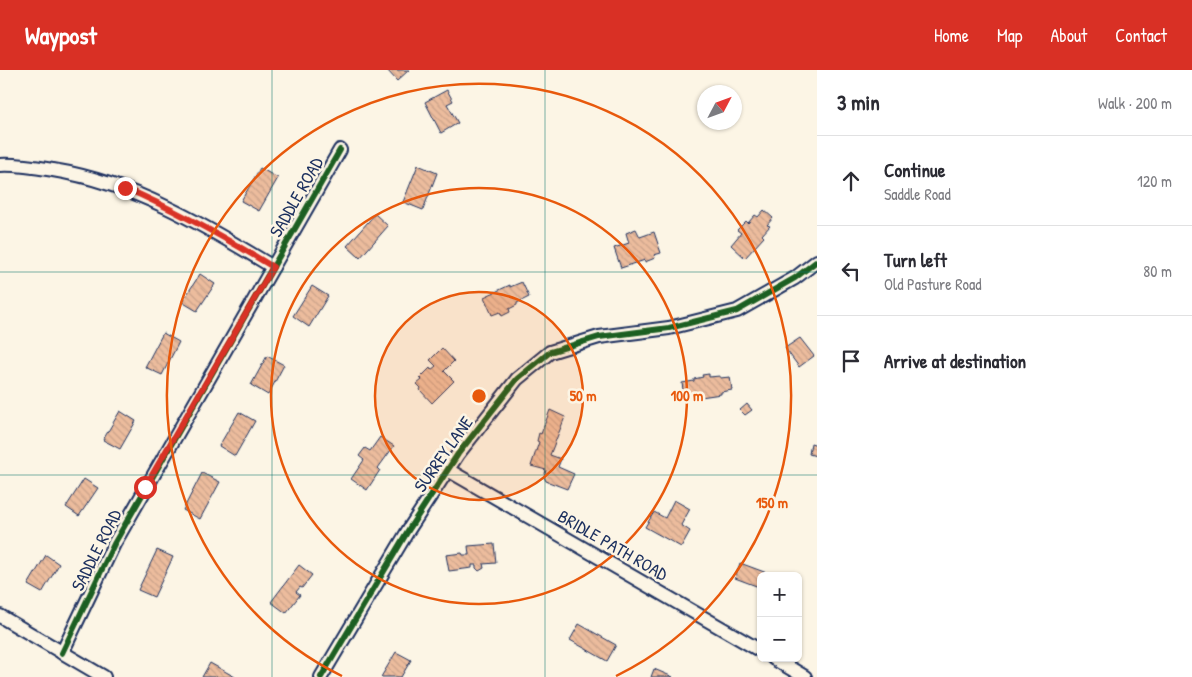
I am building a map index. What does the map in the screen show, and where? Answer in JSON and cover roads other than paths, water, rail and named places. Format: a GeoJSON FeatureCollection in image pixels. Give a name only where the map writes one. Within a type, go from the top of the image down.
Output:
{"type":"FeatureCollection","features":[{"type":"Feature","properties":{"kind":"street","name":"SADDLE ROAD"},"geometry":{"type":"LineString","coordinates":[[62,652],[114,544],[340,150]]}},
{"type":"Feature","properties":{"kind":"street"},"geometry":{"type":"LineString","coordinates":[[0,165],[15,164],[67,172],[125,188],[213,230],[273,267]]}},
{"type":"Feature","properties":{"kind":"street","name":"SURREY LANE"},"geometry":{"type":"LineString","coordinates":[[322,677],[409,529],[448,470],[517,379],[550,352],[599,337],[669,328],[737,311],[794,278],[817,262]]}},
{"type":"Feature","properties":{"kind":"street","name":"BRIDLE PATH ROAD"},"geometry":{"type":"LineString","coordinates":[[448,470],[757,649]]}},
{"type":"Feature","properties":{"kind":"street"},"geometry":{"type":"LineString","coordinates":[[0,616],[104,677]]}},
{"type":"Feature","properties":{"kind":"street"},"geometry":{"type":"LineString","coordinates":[[780,662],[805,677]]}}]}
